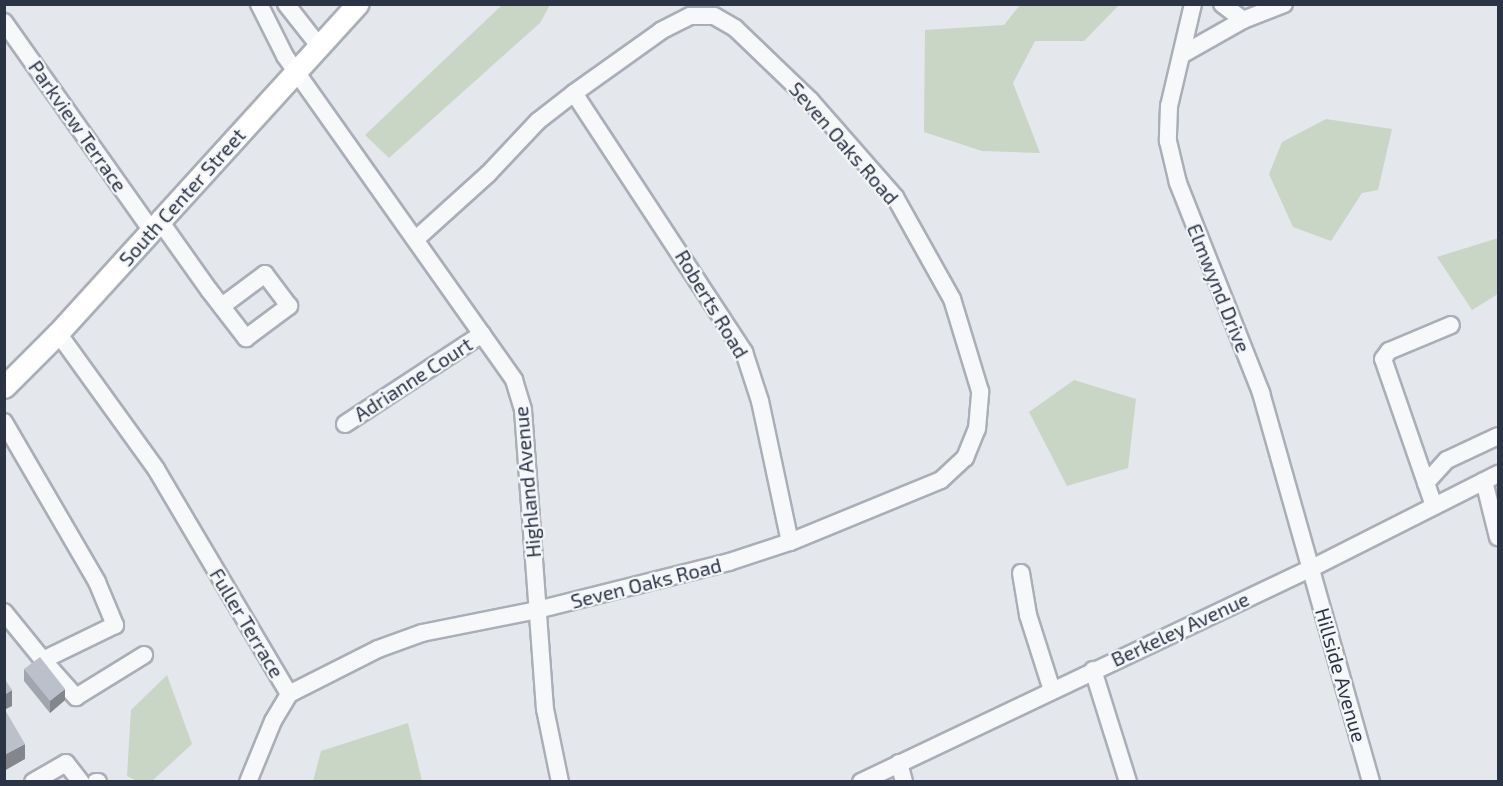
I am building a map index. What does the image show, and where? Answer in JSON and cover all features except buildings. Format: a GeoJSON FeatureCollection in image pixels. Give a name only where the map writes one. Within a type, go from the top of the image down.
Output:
{"type":"FeatureCollection","features":[{"type":"Feature","properties":{"kind":"main road","name":"South Center Street"},"geometry":{"type":"LineString","coordinates":[[6,383],[58,333],[357,4]]}},
{"type":"Feature","properties":{"kind":"street","name":"Highland Avenue"},"geometry":{"type":"LineString","coordinates":[[259,4],[296,70],[514,380],[523,410],[545,709],[561,782]]}},
{"type":"Feature","properties":{"kind":"street"},"geometry":{"type":"LineString","coordinates":[[286,4],[319,46]]}},
{"type":"Feature","properties":{"kind":"street","name":"Elmwynd Drive"},"geometry":{"type":"LineString","coordinates":[[1193,4],[1169,106],[1168,141],[1175,173],[1261,393],[1310,569]]}},
{"type":"Feature","properties":{"kind":"street"},"geometry":{"type":"LineString","coordinates":[[1222,4],[1243,20]]}},
{"type":"Feature","properties":{"kind":"street"},"geometry":{"type":"LineString","coordinates":[[1183,54],[1243,20],[1284,4]]}},
{"type":"Feature","properties":{"kind":"street","name":"Seven Oaks Road"},"geometry":{"type":"LineString","coordinates":[[416,239],[488,174],[538,121],[573,93],[689,10],[714,16],[735,28],[811,101],[895,197],[952,299],[980,391],[977,429],[965,458],[941,480],[790,542],[729,562],[537,610]]}},
{"type":"Feature","properties":{"kind":"street","name":"Parkview Terrace"},"geometry":{"type":"LineString","coordinates":[[4,22],[155,226],[222,306]]}},
{"type":"Feature","properties":{"kind":"street","name":"Roberts Road"},"geometry":{"type":"LineString","coordinates":[[573,93],[744,352],[760,401],[790,542]]}},
{"type":"Feature","properties":{"kind":"street"},"geometry":{"type":"LineString","coordinates":[[1434,506],[1383,359],[1389,351],[1451,326]]}},
{"type":"Feature","properties":{"kind":"street","name":"Fuller Terrace"},"geometry":{"type":"LineString","coordinates":[[58,333],[156,469],[290,694],[378,649],[422,633],[537,610]]}},
{"type":"Feature","properties":{"kind":"street","name":"Adrianne Court"},"geometry":{"type":"LineString","coordinates":[[345,424],[482,334]]}},
{"type":"Feature","properties":{"kind":"street"},"geometry":{"type":"LineString","coordinates":[[4,422],[98,582],[115,625],[43,660]]}},
{"type":"Feature","properties":{"kind":"street"},"geometry":{"type":"LineString","coordinates":[[1426,483],[1447,460],[1498,436]]}},
{"type":"Feature","properties":{"kind":"street"},"geometry":{"type":"LineString","coordinates":[[1491,478],[1498,537]]}},
{"type":"Feature","properties":{"kind":"street","name":"Berkeley Avenue"},"geometry":{"type":"LineString","coordinates":[[861,782],[1310,569],[1491,478]]}},
{"type":"Feature","properties":{"kind":"street","name":"Hillside Avenue"},"geometry":{"type":"LineString","coordinates":[[1310,569],[1371,782]]}},
{"type":"Feature","properties":{"kind":"street"},"geometry":{"type":"LineString","coordinates":[[1021,573],[1028,615],[1052,690]]}},
{"type":"Feature","properties":{"kind":"street"},"geometry":{"type":"LineString","coordinates":[[4,612],[76,697],[144,655]]}},
{"type":"Feature","properties":{"kind":"street"},"geometry":{"type":"LineString","coordinates":[[1093,670],[1128,782]]}},
{"type":"Feature","properties":{"kind":"street"},"geometry":{"type":"LineString","coordinates":[[248,782],[273,721],[290,694]]}},
{"type":"Feature","properties":{"kind":"street"},"geometry":{"type":"LineString","coordinates":[[33,782],[66,763],[81,782]]}},
{"type":"Feature","properties":{"kind":"street"},"geometry":{"type":"LineString","coordinates":[[899,763],[904,782]]}},
{"type":"Feature","properties":{"kind":"green space"},"geometry":{"type":"Polygon","coordinates":[[[503,4],[550,5],[540,23],[389,158],[365,135],[503,4]]]}},
{"type":"Feature","properties":{"kind":"green space"},"geometry":{"type":"Polygon","coordinates":[[[1020,5],[1119,5],[1084,41],[1035,41],[1013,83],[1040,153],[982,151],[924,132],[925,30],[1004,25],[1020,5]]]}},
{"type":"Feature","properties":{"kind":"green space"},"geometry":{"type":"Polygon","coordinates":[[[1326,119],[1392,129],[1378,190],[1362,193],[1331,241],[1293,227],[1269,174],[1282,142],[1326,119]]]}},
{"type":"Feature","properties":{"kind":"green space"},"geometry":{"type":"Polygon","coordinates":[[[1498,238],[1498,294],[1472,310],[1437,257],[1498,238]]]}},
{"type":"Feature","properties":{"kind":"green space"},"geometry":{"type":"Polygon","coordinates":[[[1074,380],[1136,399],[1128,468],[1067,486],[1029,412],[1074,380]]]}},
{"type":"Feature","properties":{"kind":"green space"},"geometry":{"type":"Polygon","coordinates":[[[167,675],[192,744],[152,781],[137,781],[127,776],[131,710],[167,675]]]}},
{"type":"Feature","properties":{"kind":"green space"},"geometry":{"type":"Polygon","coordinates":[[[408,723],[422,781],[313,781],[321,751],[408,723]]]}}]}
